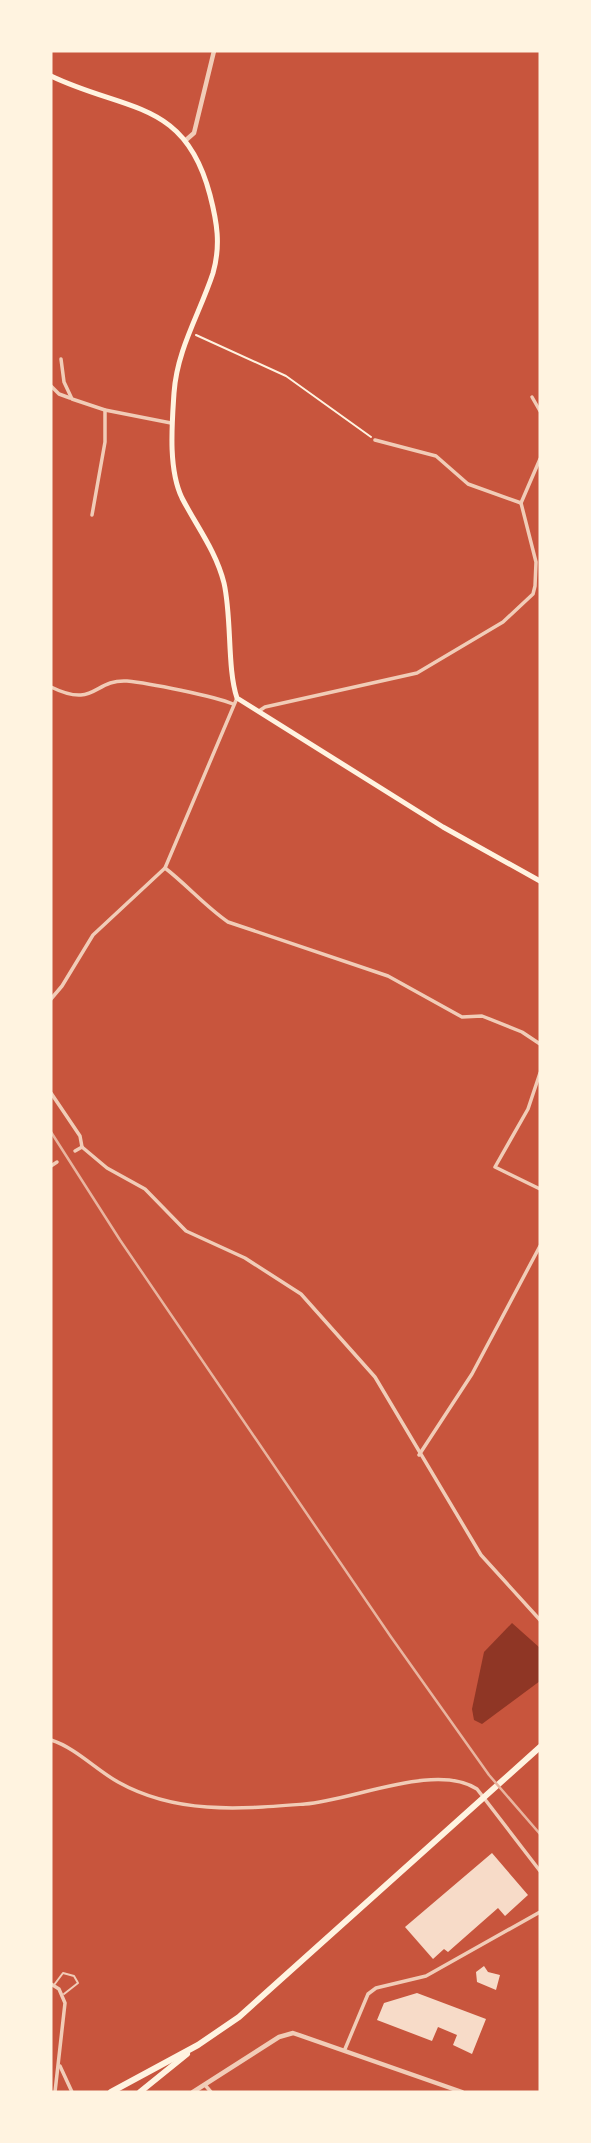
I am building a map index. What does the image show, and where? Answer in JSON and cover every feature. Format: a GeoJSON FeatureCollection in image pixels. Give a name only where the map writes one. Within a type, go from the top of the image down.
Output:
{"type":"FeatureCollection","features":[{"type":"Feature","properties":{"kind":"main road"},"geometry":{"type":"LineString","coordinates":[[51,76],[167,122],[186,139],[208,190],[218,228],[218,246],[212,274],[188,332],[175,383],[175,465],[181,496],[219,563],[225,585],[235,701],[259,711],[443,827],[540,881]]}},
{"type":"Feature","properties":{"kind":"main road"},"geometry":{"type":"LineString","coordinates":[[139,2092],[198,2045],[239,2017],[540,1747]]}},
{"type":"Feature","properties":{"kind":"main road"},"geometry":{"type":"LineString","coordinates":[[111,2092],[198,2045]]}},
{"type":"Feature","properties":{"kind":"street"},"geometry":{"type":"LineString","coordinates":[[186,139],[194,133],[214,51]]}},
{"type":"Feature","properties":{"kind":"street"},"geometry":{"type":"LineString","coordinates":[[61,359],[64,382],[72,399]]}},
{"type":"Feature","properties":{"kind":"street"},"geometry":{"type":"LineString","coordinates":[[51,386],[59,394],[105,410],[173,424]]}},
{"type":"Feature","properties":{"kind":"street"},"geometry":{"type":"LineString","coordinates":[[532,397],[540,411]]}},
{"type":"Feature","properties":{"kind":"street"},"geometry":{"type":"LineString","coordinates":[[92,515],[105,442],[105,410]]}},
{"type":"Feature","properties":{"kind":"street"},"geometry":{"type":"LineString","coordinates":[[375,440],[436,457],[468,484],[521,503]]}},
{"type":"Feature","properties":{"kind":"street"},"geometry":{"type":"LineString","coordinates":[[259,711],[265,707],[417,673],[503,622],[533,594],[536,586],[536,562],[521,503],[540,459]]}},
{"type":"Feature","properties":{"kind":"street"},"geometry":{"type":"LineString","coordinates":[[536,586],[540,589]]}},
{"type":"Feature","properties":{"kind":"street"},"geometry":{"type":"LineString","coordinates":[[51,687],[70,696],[92,694],[125,681],[235,701],[165,868],[93,934],[62,986],[51,999]]}},
{"type":"Feature","properties":{"kind":"street"},"geometry":{"type":"LineString","coordinates":[[165,868],[191,887],[214,912],[228,922],[388,976],[462,1017],[482,1016],[522,1032],[540,1044]]}},
{"type":"Feature","properties":{"kind":"street"},"geometry":{"type":"LineString","coordinates":[[540,1073],[528,1109],[495,1167],[540,1189]]}},
{"type":"Feature","properties":{"kind":"street"},"geometry":{"type":"LineString","coordinates":[[51,1093],[80,1136],[82,1147],[107,1168],[145,1189],[186,1231],[245,1258],[301,1294],[375,1377],[419,1455],[481,1555],[540,1620]]}},
{"type":"Feature","properties":{"kind":"street"},"geometry":{"type":"LineString","coordinates":[[75,1151],[82,1147]]}},
{"type":"Feature","properties":{"kind":"street"},"geometry":{"type":"LineString","coordinates":[[51,1166],[57,1162]]}},
{"type":"Feature","properties":{"kind":"street"},"geometry":{"type":"LineString","coordinates":[[419,1455],[472,1374],[540,1247]]}},
{"type":"Feature","properties":{"kind":"street"},"geometry":{"type":"LineString","coordinates":[[51,1740],[63,1744],[121,1784],[176,1804],[215,1810],[326,1803],[396,1785],[436,1780],[463,1782],[477,1788],[540,1871]]}},
{"type":"Feature","properties":{"kind":"street"},"geometry":{"type":"LineString","coordinates":[[345,2049],[368,1994],[376,1988],[426,1976],[540,1912]]}},
{"type":"Feature","properties":{"kind":"street"},"geometry":{"type":"LineString","coordinates":[[52,1984],[63,1995],[64,2019],[55,2092]]}},
{"type":"Feature","properties":{"kind":"street"},"geometry":{"type":"LineString","coordinates":[[193,2092],[284,2034],[301,2035],[345,2049],[462,2092]]}},
{"type":"Feature","properties":{"kind":"street"},"geometry":{"type":"LineString","coordinates":[[59,2063],[72,2092]]}},
{"type":"Feature","properties":{"kind":"street"},"geometry":{"type":"LineString","coordinates":[[205,2085],[211,2092]]}},
{"type":"Feature","properties":{"kind":"lane"},"geometry":{"type":"LineString","coordinates":[[52,1984],[63,1973],[74,1976],[78,1983],[63,1995]]}},
{"type":"Feature","properties":{"kind":"path"},"geometry":{"type":"LineString","coordinates":[[188,332],[286,376],[375,440]]}},
{"type":"Feature","properties":{"kind":"shaded area"},"geometry":{"type":"Polygon","coordinates":[[[512,1623],[540,1648],[540,1681],[482,1724],[474,1720],[472,1709],[484,1652],[512,1623]]]}},
{"type":"Feature","properties":{"kind":"building"},"geometry":{"type":"Polygon","coordinates":[[[492,1853],[528,1895],[505,1916],[498,1908],[448,1952],[444,1949],[433,1959],[405,1927],[492,1853]]]}},
{"type":"Feature","properties":{"kind":"building"},"geometry":{"type":"Polygon","coordinates":[[[484,1966],[488,1972],[500,1975],[496,1990],[477,1982],[476,1972],[484,1966]]]}},
{"type":"Feature","properties":{"kind":"building"},"geometry":{"type":"Polygon","coordinates":[[[417,1993],[486,2019],[472,2054],[453,2045],[457,2035],[438,2027],[432,2041],[377,2020],[384,2003],[417,1993]]]}},
{"type":"Feature","properties":{"kind":"railway"},"geometry":{"type":"LineString","coordinates":[[51,1132],[120,1240],[391,1637],[489,1775],[540,1834]]}}]}
